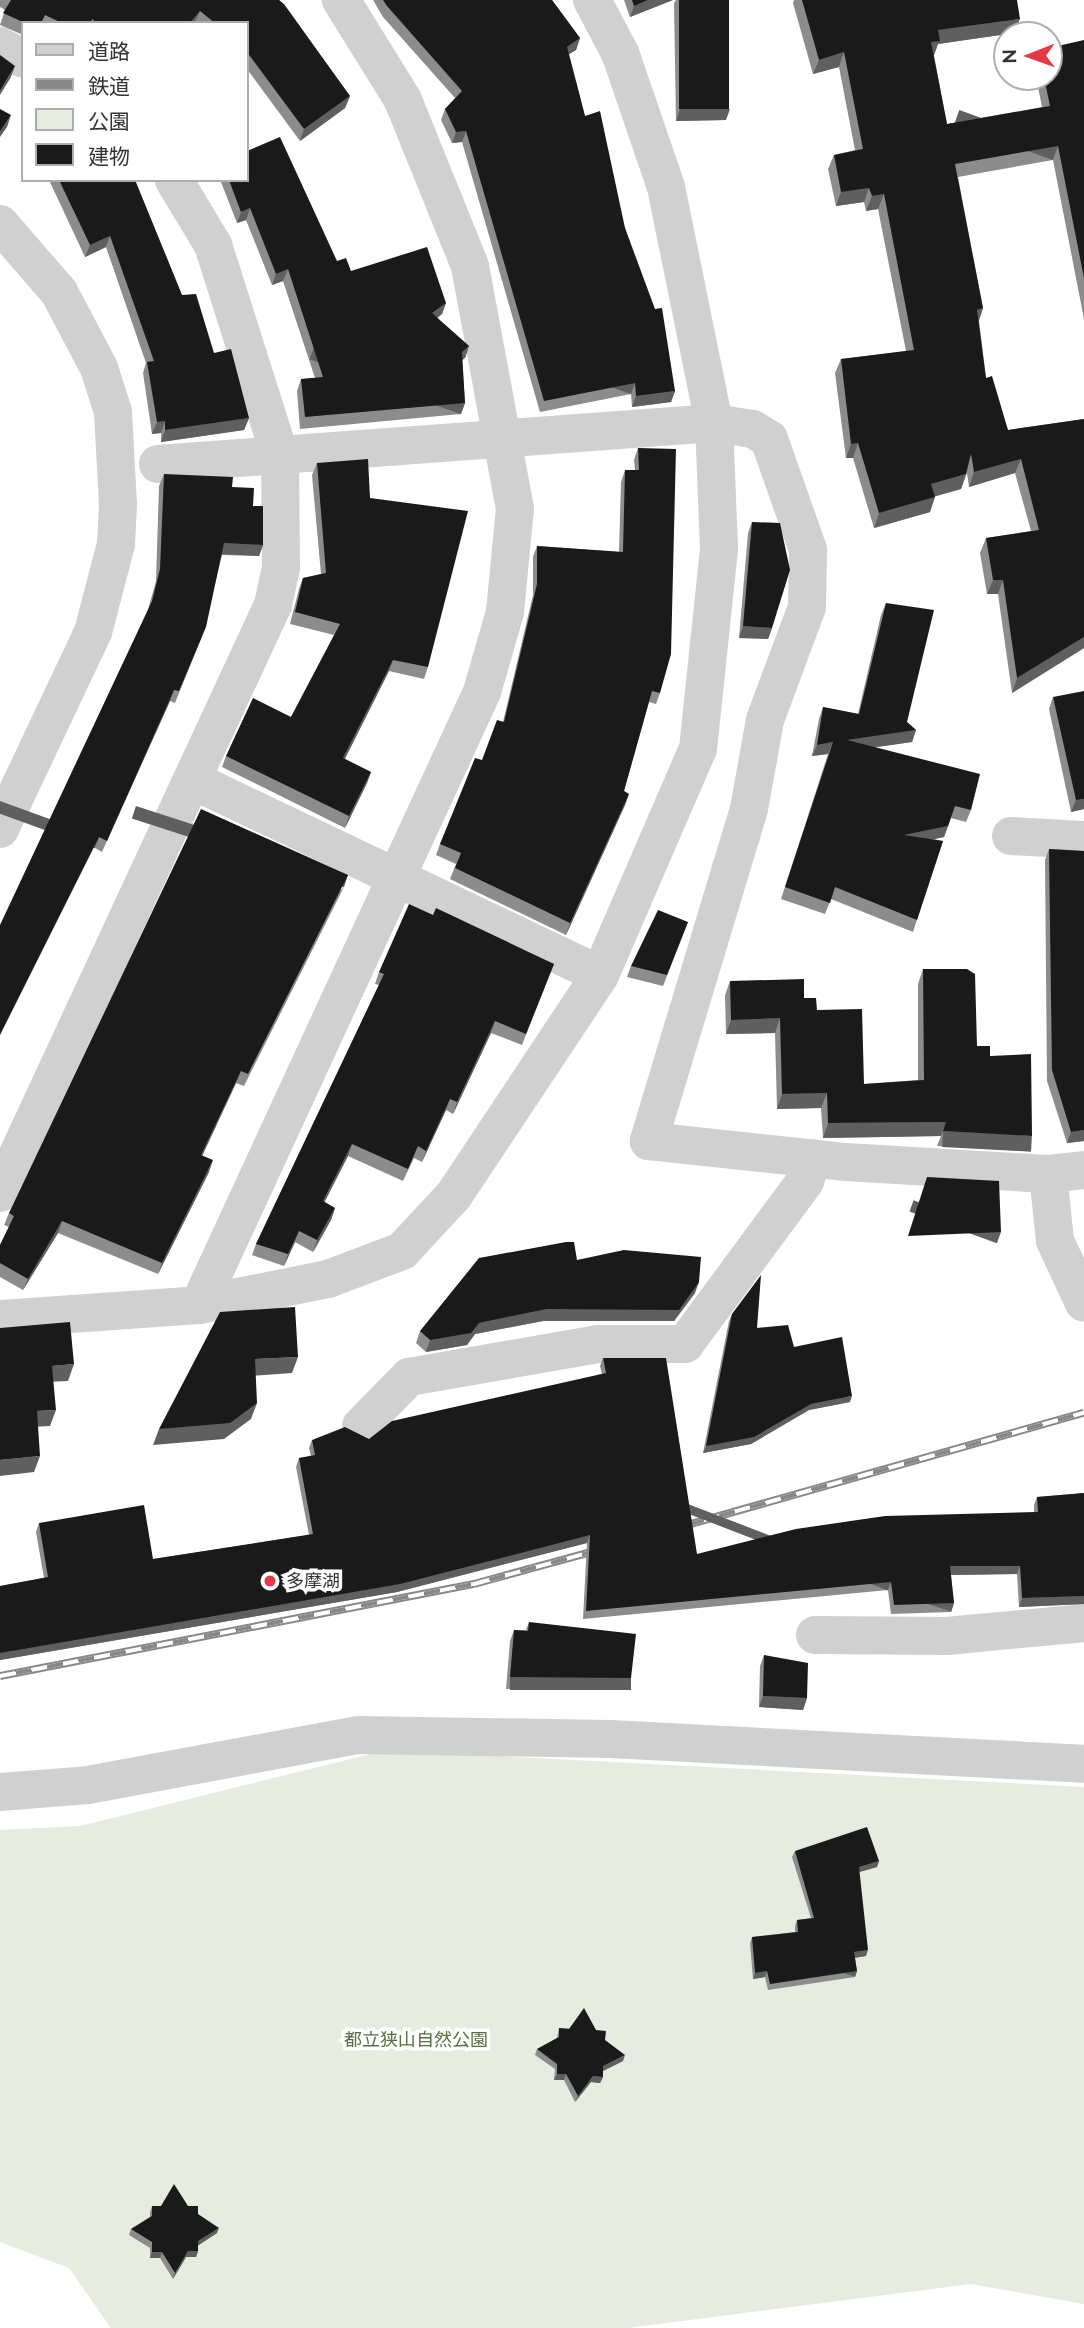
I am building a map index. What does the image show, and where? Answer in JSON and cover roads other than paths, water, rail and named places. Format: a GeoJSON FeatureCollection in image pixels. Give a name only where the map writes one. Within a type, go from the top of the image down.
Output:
{"type":"FeatureCollection","features":[{"type":"Feature","properties":{"kind":"street"},"geometry":{"type":"LineString","coordinates":[[199,1306],[398,882],[482,692],[506,612],[515,509],[507,439],[470,266],[403,100],[341,0]]}},
{"type":"Feature","properties":{"kind":"street"},"geometry":{"type":"LineString","coordinates":[[0,1319],[199,1306],[328,1279],[402,1251],[454,1195],[600,975],[698,749],[719,548],[714,423],[666,187],[620,53],[592,0]]}},
{"type":"Feature","properties":{"kind":"street"},"geometry":{"type":"LineString","coordinates":[[0,46],[21,58]]}},
{"type":"Feature","properties":{"kind":"street"},"geometry":{"type":"LineString","coordinates":[[0,1193],[273,605],[281,567],[279,456],[213,245],[175,182]]}},
{"type":"Feature","properties":{"kind":"street"},"geometry":{"type":"LineString","coordinates":[[0,224],[59,292],[99,368],[113,412],[118,505],[116,544],[93,632],[0,829]]}},
{"type":"Feature","properties":{"kind":"street"},"geometry":{"type":"LineString","coordinates":[[158,464],[714,423],[753,429],[769,439],[802,528],[811,580],[765,720],[749,809],[649,1141],[813,1158],[1066,1172],[1055,1241],[1084,1303]]}},
{"type":"Feature","properties":{"kind":"street"},"geometry":{"type":"LineString","coordinates":[[192,780],[398,882],[600,975]]}},
{"type":"Feature","properties":{"kind":"street"},"geometry":{"type":"LineString","coordinates":[[1011,836],[1084,840]]}},
{"type":"Feature","properties":{"kind":"street"},"geometry":{"type":"LineString","coordinates":[[361,1426],[409,1377],[598,1344],[685,1344],[805,1181],[813,1158]]}},
{"type":"Feature","properties":{"kind":"street"},"geometry":{"type":"LineString","coordinates":[[815,1635],[947,1636],[1084,1623]]}},
{"type":"Feature","properties":{"kind":"street"},"geometry":{"type":"LineString","coordinates":[[0,1792],[88,1785],[371,1734],[1084,1764]]}},
{"type":"Feature","properties":{"kind":"railway"},"geometry":{"type":"LineString","coordinates":[[673,1529],[1084,1413]]}},
{"type":"Feature","properties":{"kind":"railway"},"geometry":{"type":"LineString","coordinates":[[0,1676],[474,1584],[606,1548]]}},
{"type":"Feature","properties":{"kind":"place","name":"多摩湖"},"geometry":{"type":"Point","coordinates":[270,1581]}},
{"type":"Feature","properties":{"kind":"park label","name":"都立狭山自然公園"},"geometry":{"type":"Point","coordinates":[416,2040]}}]}
